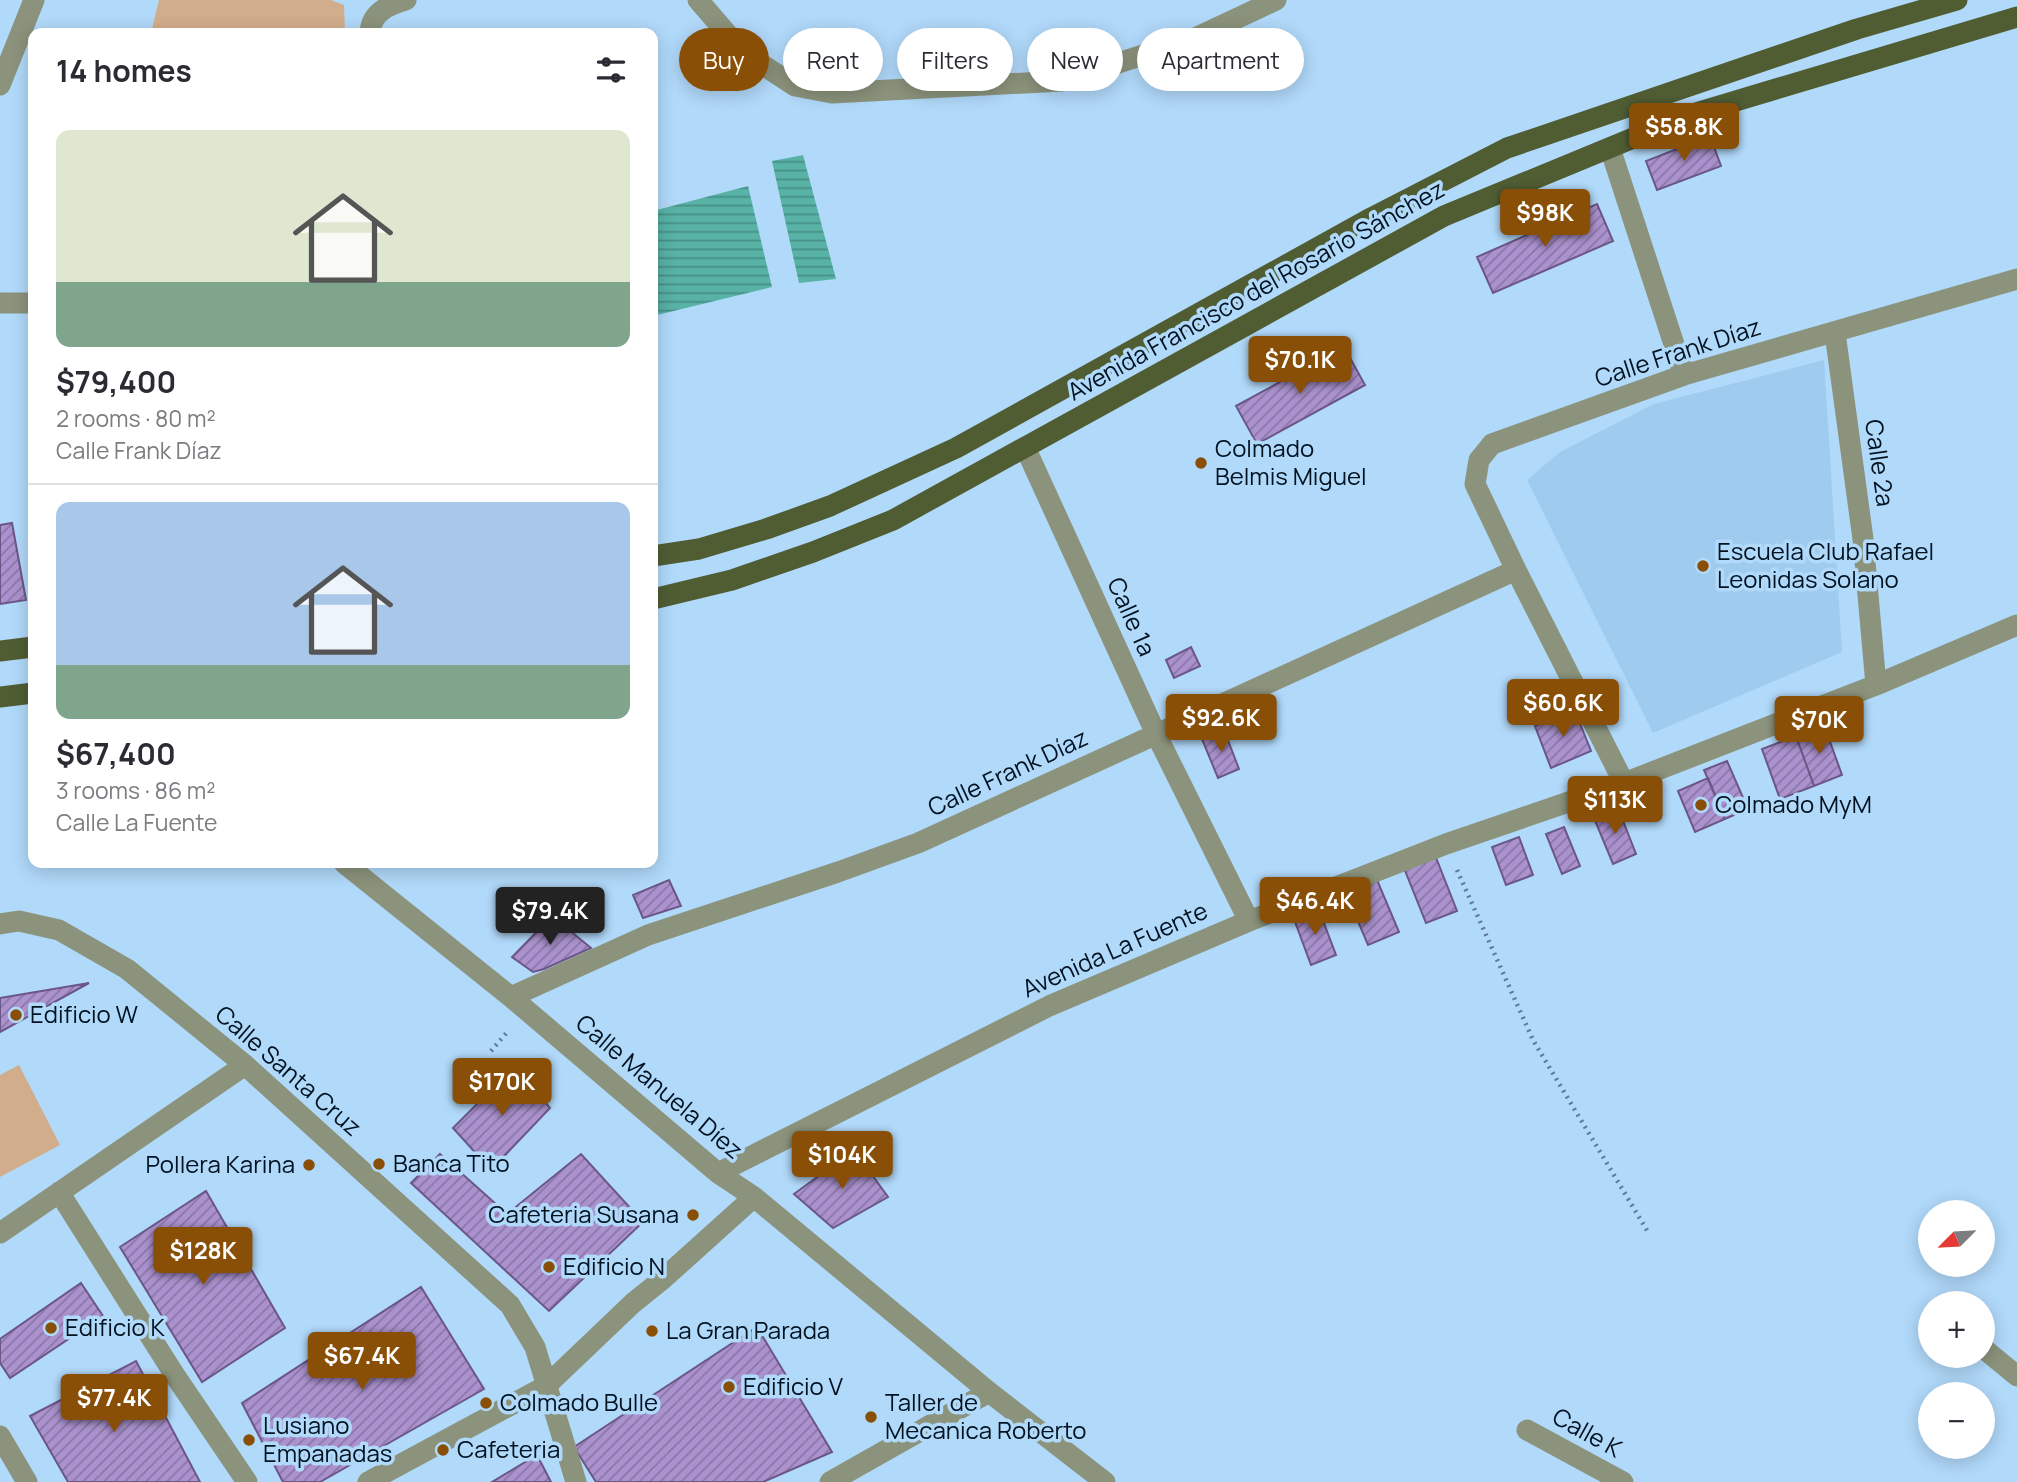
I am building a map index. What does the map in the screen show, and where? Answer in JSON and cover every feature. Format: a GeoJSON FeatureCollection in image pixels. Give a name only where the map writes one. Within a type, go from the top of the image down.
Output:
{"type":"FeatureCollection","features":[{"type":"Feature","properties":{"kind":"main road","name":"Avenida Francisco del Rosario Sánchez"},"geometry":{"type":"LineString","coordinates":[[658,555],[699,549],[830,506],[956,448],[1371,218],[1507,148],[1857,29],[1957,0]]}},
{"type":"Feature","properties":{"kind":"main road","name":"Avenida Francisco del Rosario Sánchez"},"geometry":{"type":"LineString","coordinates":[[658,597],[732,580],[813,552],[881,524],[1444,216],[1689,115],[2017,17]]}},
{"type":"Feature","properties":{"kind":"main road"},"geometry":{"type":"LineString","coordinates":[[0,651],[28,648]]}},
{"type":"Feature","properties":{"kind":"main road"},"geometry":{"type":"LineString","coordinates":[[0,697],[28,694]]}},
{"type":"Feature","properties":{"kind":"street"},"geometry":{"type":"LineString","coordinates":[[0,85],[34,0]]}},
{"type":"Feature","properties":{"kind":"street"},"geometry":{"type":"LineString","coordinates":[[370,28],[377,14],[388,5],[406,0]]}},
{"type":"Feature","properties":{"kind":"street"},"geometry":{"type":"LineString","coordinates":[[698,0],[743,52],[795,86],[832,93],[1062,81],[1193,39],[1276,0]]}},
{"type":"Feature","properties":{"kind":"street"},"geometry":{"type":"LineString","coordinates":[[1609,148],[1685,375]]}},
{"type":"Feature","properties":{"kind":"street","name":"Calle Frank Díaz"},"geometry":{"type":"LineString","coordinates":[[1625,783],[1475,484],[1479,460],[1492,444],[1685,375],[2017,279]]}},
{"type":"Feature","properties":{"kind":"street"},"geometry":{"type":"LineString","coordinates":[[0,303],[28,303]]}},
{"type":"Feature","properties":{"kind":"street","name":"Calle 2a"},"geometry":{"type":"LineString","coordinates":[[1835,332],[1863,539],[1876,685]]}},
{"type":"Feature","properties":{"kind":"street","name":"Calle 1a"},"geometry":{"type":"LineString","coordinates":[[1025,447],[1156,734],[1249,920]]}},
{"type":"Feature","properties":{"kind":"street","name":"Calle Frank Díaz"},"geometry":{"type":"LineString","coordinates":[[511,997],[648,934],[918,843],[1516,570]]}},
{"type":"Feature","properties":{"kind":"street","name":"Avenida La Fuente"},"geometry":{"type":"LineString","coordinates":[[718,1173],[1049,1006],[1249,920],[1446,844],[1625,783],[1876,685],[2017,625]]}},
{"type":"Feature","properties":{"kind":"street","name":"Calle Manuela Díez"},"geometry":{"type":"LineString","coordinates":[[350,868],[511,997],[718,1173],[754,1197],[989,1392],[1105,1482]]}},
{"type":"Feature","properties":{"kind":"street","name":"Calle Santa Cruz"},"geometry":{"type":"LineString","coordinates":[[0,924],[19,921],[59,930],[127,969],[245,1065],[510,1305],[535,1347],[576,1482]]}},
{"type":"Feature","properties":{"kind":"street"},"geometry":{"type":"LineString","coordinates":[[0,1233],[245,1065]]}},
{"type":"Feature","properties":{"kind":"street"},"geometry":{"type":"LineString","coordinates":[[59,1192],[176,1377],[247,1482]]}},
{"type":"Feature","properties":{"kind":"street"},"geometry":{"type":"LineString","coordinates":[[368,1482],[546,1386],[633,1303],[664,1279],[754,1197]]}},
{"type":"Feature","properties":{"kind":"street"},"geometry":{"type":"LineString","coordinates":[[1995,1358],[2017,1376]]}},
{"type":"Feature","properties":{"kind":"street"},"geometry":{"type":"LineString","coordinates":[[830,1482],[989,1392]]}},
{"type":"Feature","properties":{"kind":"street","name":"Calle K"},"geometry":{"type":"LineString","coordinates":[[1527,1430],[1623,1482]]}},
{"type":"Feature","properties":{"kind":"street"},"geometry":{"type":"LineString","coordinates":[[0,1436],[27,1482]]}},
{"type":"Feature","properties":{"kind":"path"},"geometry":{"type":"LineString","coordinates":[[1446,844],[1534,1040],[1648,1232]]}},
{"type":"Feature","properties":{"kind":"shaded area"},"geometry":{"type":"Polygon","coordinates":[[[159,0],[331,0],[344,5],[345,28],[152,28],[159,0]]]}},
{"type":"Feature","properties":{"kind":"shaded area"},"geometry":{"type":"Polygon","coordinates":[[[803,155],[836,279],[799,283],[772,161],[803,155]]]}},
{"type":"Feature","properties":{"kind":"shaded area"},"geometry":{"type":"Polygon","coordinates":[[[748,186],[772,287],[658,315],[658,210],[748,186]]]}},
{"type":"Feature","properties":{"kind":"shaded area","name":"Escuela Club Rafael Leonidas Solano"},"geometry":{"type":"Polygon","coordinates":[[[1824,360],[1842,652],[1653,733],[1527,480],[1560,452],[1654,404],[1824,360]]]}},
{"type":"Feature","properties":{"kind":"shaded area"},"geometry":{"type":"Polygon","coordinates":[[[19,1065],[60,1145],[0,1177],[0,1075],[19,1065]]]}},
{"type":"Feature","properties":{"kind":"building"},"geometry":{"type":"Polygon","coordinates":[[[1710,136],[1721,166],[1657,190],[1646,161],[1710,136]]]}},
{"type":"Feature","properties":{"kind":"building"},"geometry":{"type":"Polygon","coordinates":[[[1597,204],[1613,241],[1493,293],[1477,257],[1597,204]]]}},
{"type":"Feature","properties":{"kind":"building"},"geometry":{"type":"Polygon","coordinates":[[[1344,347],[1365,385],[1257,444],[1236,406],[1344,347]]]}},
{"type":"Feature","properties":{"kind":"building"},"geometry":{"type":"Polygon","coordinates":[[[12,523],[26,600],[0,604],[0,525],[12,523]]]}},
{"type":"Feature","properties":{"kind":"building"},"geometry":{"type":"Polygon","coordinates":[[[1191,647],[1200,666],[1174,678],[1166,660],[1191,647]]]}},
{"type":"Feature","properties":{"kind":"building"},"geometry":{"type":"Polygon","coordinates":[[[1575,711],[1591,751],[1551,768],[1535,726],[1575,711]]]}},
{"type":"Feature","properties":{"kind":"building"},"geometry":{"type":"Polygon","coordinates":[[[1824,725],[1842,775],[1814,786],[1796,736],[1824,725]]]}},
{"type":"Feature","properties":{"kind":"building"},"geometry":{"type":"Polygon","coordinates":[[[1224,730],[1239,769],[1218,778],[1202,739],[1224,730]]]}},
{"type":"Feature","properties":{"kind":"building"},"geometry":{"type":"Polygon","coordinates":[[[1796,736],[1814,786],[1780,799],[1762,749],[1796,736]]]}},
{"type":"Feature","properties":{"kind":"building"},"geometry":{"type":"Polygon","coordinates":[[[1727,761],[1748,809],[1725,819],[1704,770],[1727,761]]]}},
{"type":"Feature","properties":{"kind":"building","name":"Colmado MyM"},"geometry":{"type":"Polygon","coordinates":[[[1708,778],[1725,819],[1695,832],[1678,791],[1708,778]]]}},
{"type":"Feature","properties":{"kind":"building"},"geometry":{"type":"Polygon","coordinates":[[[1618,808],[1636,854],[1613,864],[1594,818],[1618,808]]]}},
{"type":"Feature","properties":{"kind":"building"},"geometry":{"type":"Polygon","coordinates":[[[1564,827],[1580,866],[1562,874],[1546,834],[1564,827]]]}},
{"type":"Feature","properties":{"kind":"building"},"geometry":{"type":"Polygon","coordinates":[[[1519,837],[1533,875],[1506,885],[1492,847],[1519,837]]]}},
{"type":"Feature","properties":{"kind":"building"},"geometry":{"type":"Polygon","coordinates":[[[1435,855],[1457,911],[1426,923],[1404,868],[1435,855]]]}},
{"type":"Feature","properties":{"kind":"building"},"geometry":{"type":"Polygon","coordinates":[[[669,880],[681,906],[643,918],[633,895],[669,880]]]}},
{"type":"Feature","properties":{"kind":"building"},"geometry":{"type":"Polygon","coordinates":[[[1377,880],[1399,932],[1368,945],[1346,893],[1377,880]]]}},
{"type":"Feature","properties":{"kind":"building"},"geometry":{"type":"Polygon","coordinates":[[[1319,910],[1336,955],[1311,965],[1294,919],[1319,910]]]}},
{"type":"Feature","properties":{"kind":"building"},"geometry":{"type":"Polygon","coordinates":[[[552,916],[591,948],[533,972],[512,957],[552,916]]]}},
{"type":"Feature","properties":{"kind":"building","name":"Edificio W"},"geometry":{"type":"Polygon","coordinates":[[[89,983],[0,1032],[0,998],[89,983]]]}},
{"type":"Feature","properties":{"kind":"building"},"geometry":{"type":"Polygon","coordinates":[[[515,1066],[550,1108],[491,1170],[453,1128],[515,1066]]]}},
{"type":"Feature","properties":{"kind":"building"},"geometry":{"type":"Polygon","coordinates":[[[854,1150],[888,1197],[833,1228],[794,1194],[854,1150]]]}},
{"type":"Feature","properties":{"kind":"building","name":"Edificio N"},"geometry":{"type":"Polygon","coordinates":[[[440,1154],[507,1214],[581,1154],[643,1222],[549,1311],[411,1183],[440,1154]]]}},
{"type":"Feature","properties":{"kind":"building"},"geometry":{"type":"Polygon","coordinates":[[[206,1191],[285,1328],[202,1382],[120,1247],[206,1191]]]}},
{"type":"Feature","properties":{"kind":"building","name":"Edificio K"},"geometry":{"type":"Polygon","coordinates":[[[81,1283],[103,1316],[10,1378],[0,1363],[0,1339],[81,1283]]]}},
{"type":"Feature","properties":{"kind":"building"},"geometry":{"type":"Polygon","coordinates":[[[421,1287],[484,1389],[320,1482],[283,1482],[242,1403],[421,1287]]]}},
{"type":"Feature","properties":{"kind":"building","name":"Edificio V"},"geometry":{"type":"Polygon","coordinates":[[[757,1327],[832,1452],[763,1482],[596,1482],[574,1447],[757,1327]]]}},
{"type":"Feature","properties":{"kind":"building"},"geometry":{"type":"Polygon","coordinates":[[[136,1361],[200,1482],[68,1482],[30,1416],[136,1361]]]}},
{"type":"Feature","properties":{"kind":"building"},"geometry":{"type":"Polygon","coordinates":[[[537,1455],[551,1482],[492,1482],[537,1455]]]}},
{"type":"Feature","properties":{"kind":"place","name":"Colmado Belmis Miguel"},"geometry":{"type":"Point","coordinates":[1201,463]}},
{"type":"Feature","properties":{"kind":"place","name":"Escuela Club Rafael Leonidas Solano"},"geometry":{"type":"Point","coordinates":[1703,566]}},
{"type":"Feature","properties":{"kind":"place","name":"Colmado MyM"},"geometry":{"type":"Point","coordinates":[1701,805]}},
{"type":"Feature","properties":{"kind":"place","name":"Edificio W"},"geometry":{"type":"Point","coordinates":[16,1015]}},
{"type":"Feature","properties":{"kind":"place","name":"Banca Tito"},"geometry":{"type":"Point","coordinates":[379,1164]}},
{"type":"Feature","properties":{"kind":"place","name":"Pollera Karina"},"geometry":{"type":"Point","coordinates":[309,1165]}},
{"type":"Feature","properties":{"kind":"place","name":"Cafeteria Susana"},"geometry":{"type":"Point","coordinates":[693,1215]}},
{"type":"Feature","properties":{"kind":"place","name":"Edificio N"},"geometry":{"type":"Point","coordinates":[549,1267]}},
{"type":"Feature","properties":{"kind":"place","name":"Edificio K"},"geometry":{"type":"Point","coordinates":[51,1328]}},
{"type":"Feature","properties":{"kind":"place","name":"La Gran Parada"},"geometry":{"type":"Point","coordinates":[652,1331]}},
{"type":"Feature","properties":{"kind":"place","name":"Edificio V"},"geometry":{"type":"Point","coordinates":[729,1387]}},
{"type":"Feature","properties":{"kind":"place","name":"Colmado Bulle"},"geometry":{"type":"Point","coordinates":[486,1403]}},
{"type":"Feature","properties":{"kind":"place","name":"Taller de Mecanica Roberto"},"geometry":{"type":"Point","coordinates":[871,1417]}},
{"type":"Feature","properties":{"kind":"place","name":"Lusiano Empanadas"},"geometry":{"type":"Point","coordinates":[249,1440]}},
{"type":"Feature","properties":{"kind":"place","name":"Cafeteria"},"geometry":{"type":"Point","coordinates":[443,1450]}}]}
